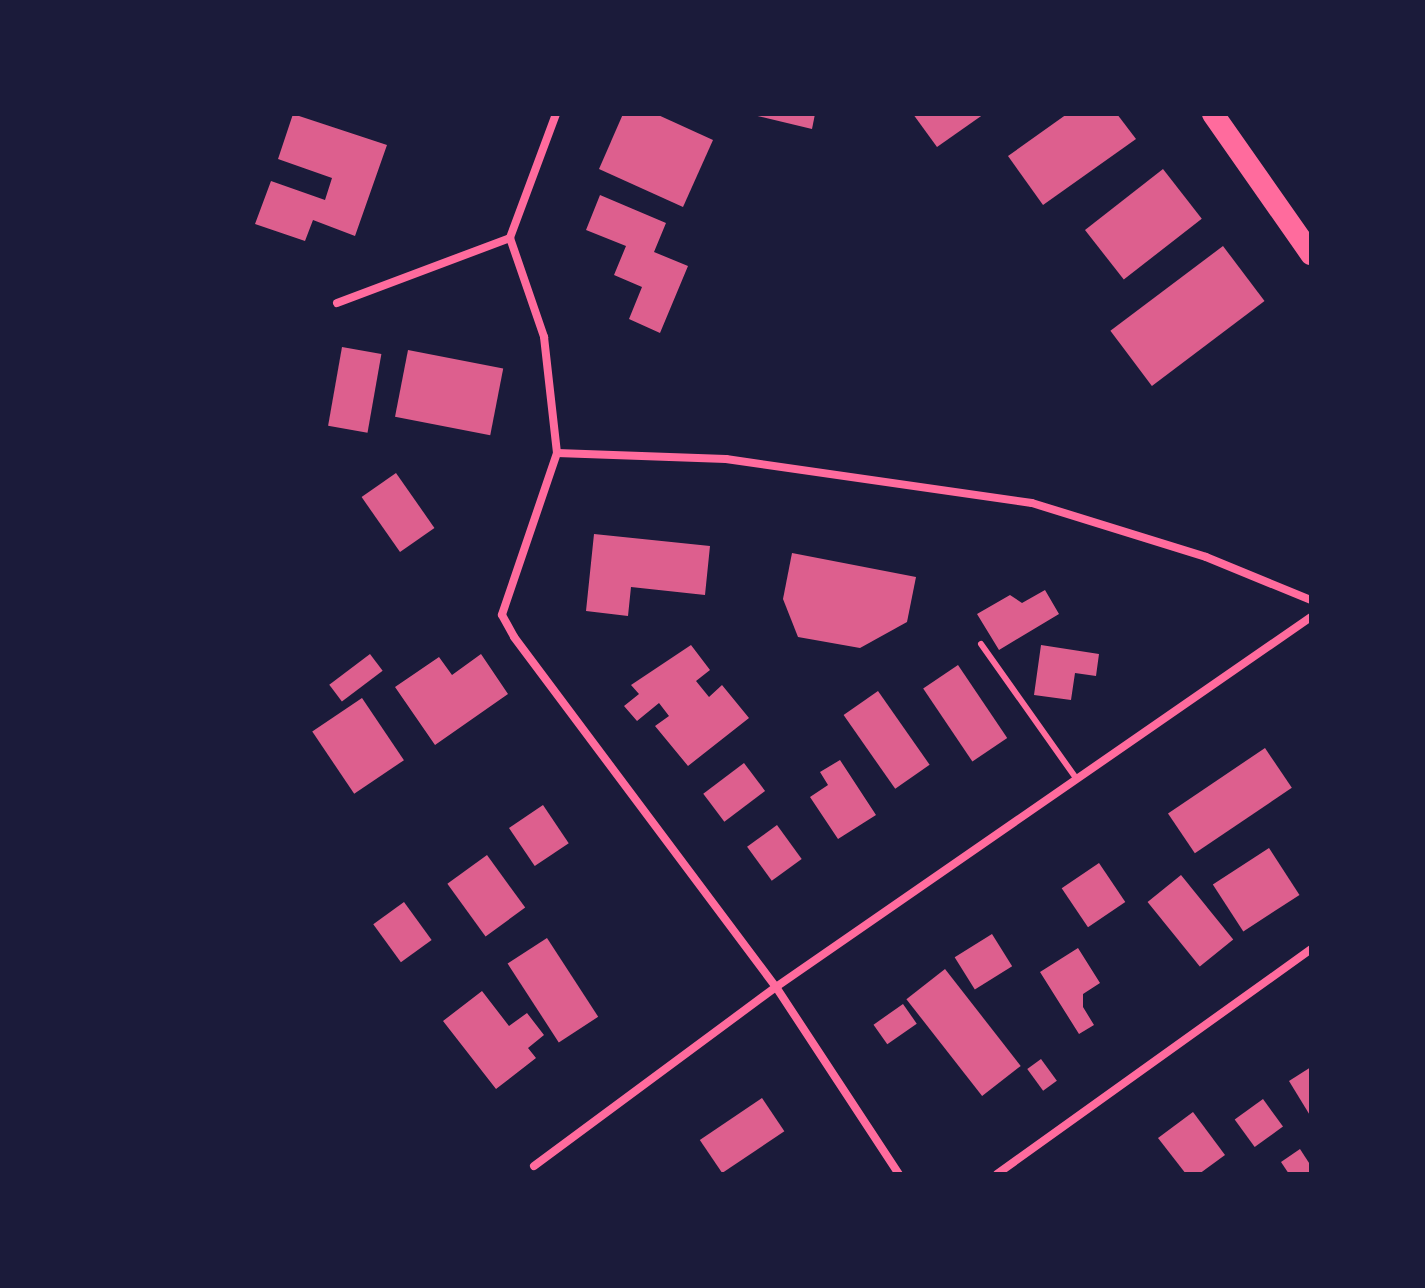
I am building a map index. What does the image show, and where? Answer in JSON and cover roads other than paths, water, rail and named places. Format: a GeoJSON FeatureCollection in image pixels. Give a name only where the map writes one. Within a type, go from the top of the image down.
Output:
{"type":"FeatureCollection","features":[{"type":"Feature","properties":{"kind":"highway"},"geometry":{"type":"LineString","coordinates":[[1213,114],[1311,254]]}},
{"type":"Feature","properties":{"kind":"street"},"geometry":{"type":"LineString","coordinates":[[556,114],[510,238],[544,337],[557,453],[502,615],[514,637],[776,987],[899,1174]]}},
{"type":"Feature","properties":{"kind":"street"},"geometry":{"type":"LineString","coordinates":[[337,303],[510,238]]}},
{"type":"Feature","properties":{"kind":"street"},"geometry":{"type":"LineString","coordinates":[[557,453],[726,459],[1032,503],[1206,557],[1311,600]]}},
{"type":"Feature","properties":{"kind":"street"},"geometry":{"type":"LineString","coordinates":[[534,1166],[776,987],[1311,617]]}},
{"type":"Feature","properties":{"kind":"street"},"geometry":{"type":"LineString","coordinates":[[997,1174],[1311,949]]}},
{"type":"Feature","properties":{"kind":"lane"},"geometry":{"type":"LineString","coordinates":[[981,644],[1076,778]]}}]}
